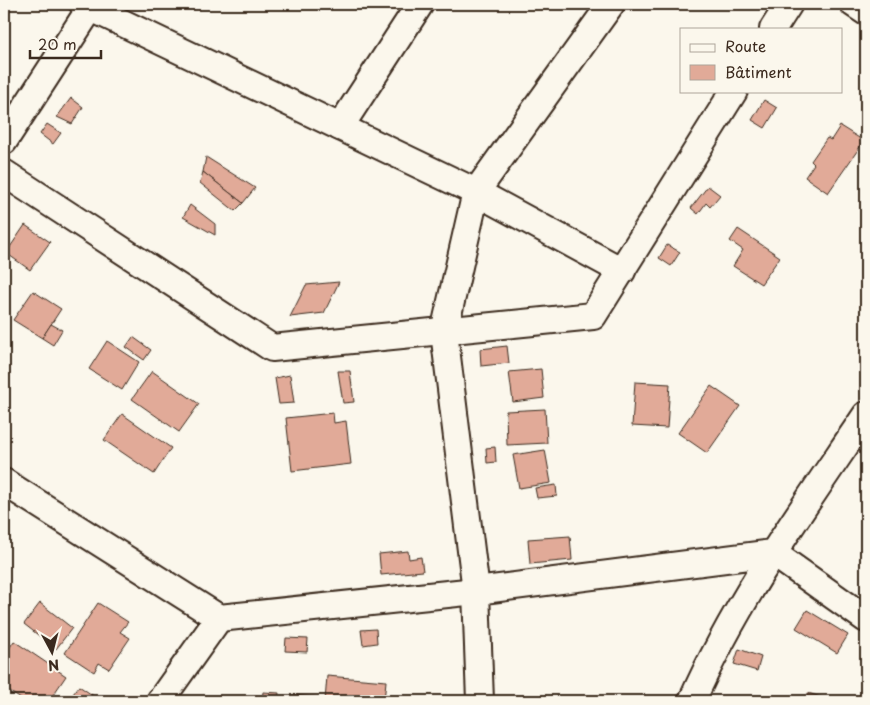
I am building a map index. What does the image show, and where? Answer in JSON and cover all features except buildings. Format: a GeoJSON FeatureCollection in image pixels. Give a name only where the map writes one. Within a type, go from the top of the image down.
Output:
{"type":"FeatureCollection","features":[{"type":"Feature","properties":{"kind":"street"},"geometry":{"type":"LineString","coordinates":[[340,127],[420,4]]}},
{"type":"Feature","properties":{"kind":"street"},"geometry":{"type":"LineString","coordinates":[[480,701],[476,591],[444,332],[476,192],[611,4]]}},
{"type":"Feature","properties":{"kind":"street"},"geometry":{"type":"LineString","coordinates":[[774,28],[789,4]]}},
{"type":"Feature","properties":{"kind":"street"},"geometry":{"type":"LineString","coordinates":[[854,4],[866,12]]}},
{"type":"Feature","properties":{"kind":"street"},"geometry":{"type":"LineString","coordinates":[[4,141],[88,5],[476,192],[622,271]]}},
{"type":"Feature","properties":{"kind":"street"},"geometry":{"type":"LineString","coordinates":[[4,173],[272,348],[593,316],[733,92]]}},
{"type":"Feature","properties":{"kind":"street"},"geometry":{"type":"LineString","coordinates":[[692,701],[708,664],[774,553],[866,415]]}},
{"type":"Feature","properties":{"kind":"street"},"geometry":{"type":"LineString","coordinates":[[4,482],[218,618],[476,591],[774,553],[866,618]]}},
{"type":"Feature","properties":{"kind":"street"},"geometry":{"type":"LineString","coordinates":[[160,701],[218,618]]}}]}
